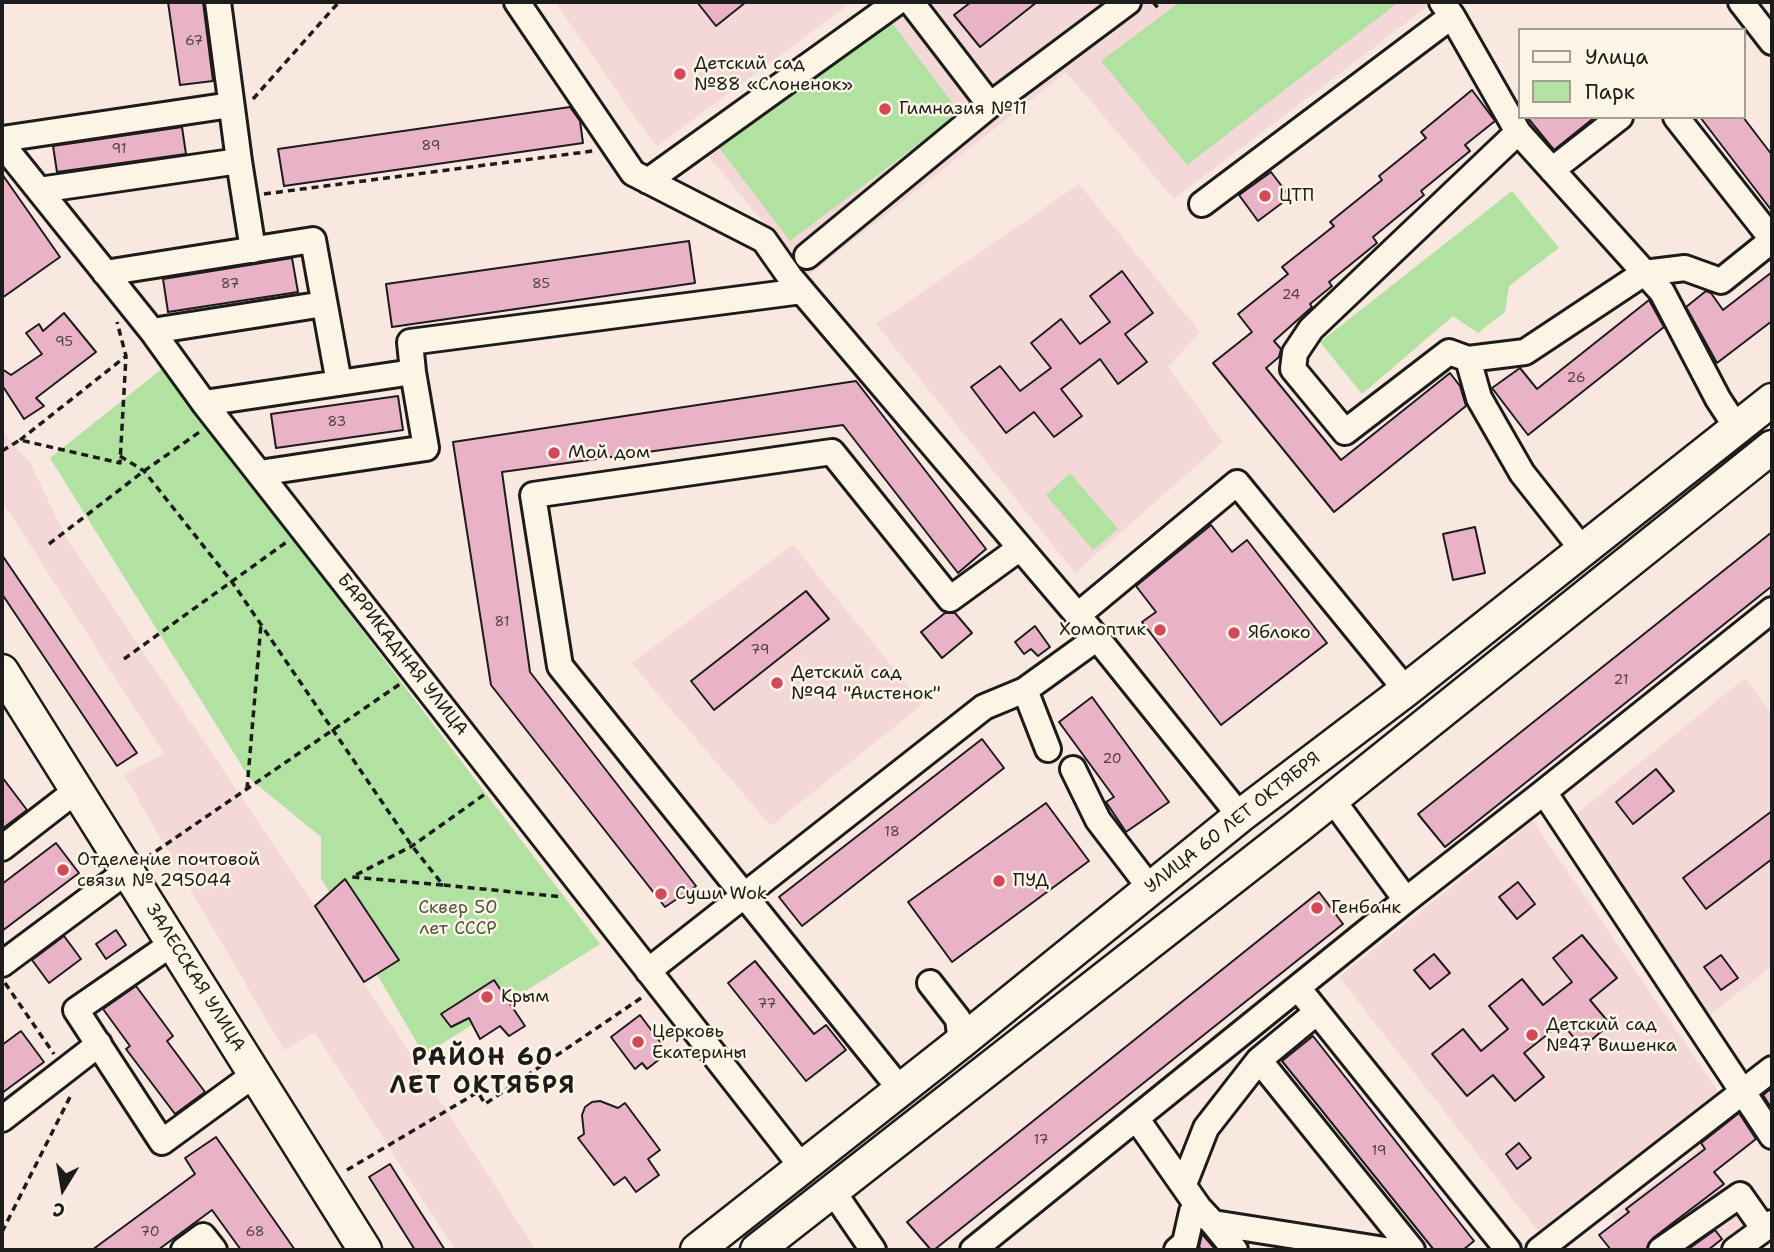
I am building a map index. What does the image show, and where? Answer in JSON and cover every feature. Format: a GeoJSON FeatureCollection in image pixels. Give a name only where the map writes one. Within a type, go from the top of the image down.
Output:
{"type":"FeatureCollection","features":[{"type":"Feature","properties":{"kind":"main road","name":"УЛИЦА 60 ЛЕТ ОКТЯБРЯ"},"geometry":{"type":"LineString","coordinates":[[697,1250],[900,1089],[965,1030],[1406,690],[1772,400]]}},
{"type":"Feature","properties":{"kind":"main road"},"geometry":{"type":"LineString","coordinates":[[757,1250],[1332,799],[1772,447]]}},
{"type":"Feature","properties":{"kind":"main road"},"geometry":{"type":"LineString","coordinates":[[1673,479],[1695,509]]}},
{"type":"Feature","properties":{"kind":"main road","name":"ЗАЛЕССКАЯ УЛИЦА"},"geometry":{"type":"LineString","coordinates":[[2,671],[365,1250]]}},
{"type":"Feature","properties":{"kind":"street"},"geometry":{"type":"LineString","coordinates":[[218,2],[253,250]]}},
{"type":"Feature","properties":{"kind":"street"},"geometry":{"type":"LineString","coordinates":[[517,2],[633,173],[764,240],[802,290],[1097,638],[1240,816]]}},
{"type":"Feature","properties":{"kind":"street"},"geometry":{"type":"LineString","coordinates":[[648,181],[897,2]]}},
{"type":"Feature","properties":{"kind":"street"},"geometry":{"type":"LineString","coordinates":[[911,2],[990,105]]}},
{"type":"Feature","properties":{"kind":"street"},"geometry":{"type":"LineString","coordinates":[[807,256],[990,105],[1128,2]]}},
{"type":"Feature","properties":{"kind":"street"},"geometry":{"type":"LineString","coordinates":[[1741,2],[1772,42]]}},
{"type":"Feature","properties":{"kind":"street"},"geometry":{"type":"LineString","coordinates":[[1202,204],[1447,9],[1518,132],[1662,292],[1718,399],[1737,428]]}},
{"type":"Feature","properties":{"kind":"street"},"geometry":{"type":"LineString","coordinates":[[2,141],[232,113]]}},
{"type":"Feature","properties":{"kind":"street"},"geometry":{"type":"LineString","coordinates":[[1552,170],[1617,119]]}},
{"type":"Feature","properties":{"kind":"street"},"geometry":{"type":"LineString","coordinates":[[1518,132],[1311,329],[1295,352],[1293,369],[1345,432],[1450,352],[1468,359],[1525,352],[1644,273],[1685,268],[1721,281],[1772,239],[1678,119]]}},
{"type":"Feature","properties":{"kind":"street","name":"БАРРИКАДНАЯ УЛИЦА"},"geometry":{"type":"LineString","coordinates":[[2,141],[593,900],[650,981],[802,1167]]}},
{"type":"Feature","properties":{"kind":"street"},"geometry":{"type":"LineString","coordinates":[[39,190],[239,161]]}},
{"type":"Feature","properties":{"kind":"street"},"geometry":{"type":"LineString","coordinates":[[105,273],[313,240],[339,383]]}},
{"type":"Feature","properties":{"kind":"street"},"geometry":{"type":"LineString","coordinates":[[259,473],[426,448],[410,342],[802,290]]}},
{"type":"Feature","properties":{"kind":"street"},"geometry":{"type":"LineString","coordinates":[[152,331],[324,304]]}},
{"type":"Feature","properties":{"kind":"street"},"geometry":{"type":"LineString","coordinates":[[1468,359],[1479,398],[1515,461],[1582,549]]}},
{"type":"Feature","properties":{"kind":"street"},"geometry":{"type":"LineString","coordinates":[[204,402],[414,372]]}},
{"type":"Feature","properties":{"kind":"street"},"geometry":{"type":"LineString","coordinates":[[900,1089],[560,666],[533,495],[832,452],[950,599],[1020,548]]}},
{"type":"Feature","properties":{"kind":"street"},"geometry":{"type":"LineString","coordinates":[[1077,615],[1237,484],[1406,690]]}},
{"type":"Feature","properties":{"kind":"street"},"geometry":{"type":"LineString","coordinates":[[982,1248],[1136,1118],[1772,610]]}},
{"type":"Feature","properties":{"kind":"street"},"geometry":{"type":"LineString","coordinates":[[650,981],[744,894],[984,707],[1025,690],[1097,638]]}},
{"type":"Feature","properties":{"kind":"street"},"geometry":{"type":"LineString","coordinates":[[1025,690],[1048,749]]}},
{"type":"Feature","properties":{"kind":"street"},"geometry":{"type":"LineString","coordinates":[[1073,769],[1098,820],[1150,888]]}},
{"type":"Feature","properties":{"kind":"street"},"geometry":{"type":"LineString","coordinates":[[2,848],[77,790]]}},
{"type":"Feature","properties":{"kind":"street"},"geometry":{"type":"LineString","coordinates":[[1544,792],[1772,1136]]}},
{"type":"Feature","properties":{"kind":"street"},"geometry":{"type":"LineString","coordinates":[[1332,799],[1406,900]]}},
{"type":"Feature","properties":{"kind":"street"},"geometry":{"type":"LineString","coordinates":[[2,964],[127,871]]}},
{"type":"Feature","properties":{"kind":"street"},"geometry":{"type":"LineString","coordinates":[[173,943],[76,1010],[162,1142],[255,1074]]}},
{"type":"Feature","properties":{"kind":"street"},"geometry":{"type":"LineString","coordinates":[[930,983],[965,1030]]}},
{"type":"Feature","properties":{"kind":"street"},"geometry":{"type":"LineString","coordinates":[[1298,988],[1507,1250]]}},
{"type":"Feature","properties":{"kind":"street"},"geometry":{"type":"LineString","coordinates":[[1184,1184],[1206,1128],[1259,1060],[1317,1012]]}},
{"type":"Feature","properties":{"kind":"street"},"geometry":{"type":"LineString","coordinates":[[2,1119],[99,1044]]}},
{"type":"Feature","properties":{"kind":"street"},"geometry":{"type":"LineString","coordinates":[[1259,1060],[1412,1250]]}},
{"type":"Feature","properties":{"kind":"street"},"geometry":{"type":"LineString","coordinates":[[1539,1250],[1772,1069]]}},
{"type":"Feature","properties":{"kind":"street"},"geometry":{"type":"LineString","coordinates":[[1136,1118],[1206,1215],[1235,1250]]}},
{"type":"Feature","properties":{"kind":"street"},"geometry":{"type":"LineString","coordinates":[[832,1190],[873,1250]]}},
{"type":"Feature","properties":{"kind":"street"},"geometry":{"type":"LineString","coordinates":[[1661,1250],[1740,1195],[1768,1226],[1735,1250]]}},
{"type":"Feature","properties":{"kind":"street"},"geometry":{"type":"LineString","coordinates":[[1177,1250],[1185,1243],[1192,1212],[1385,1250]]}},
{"type":"Feature","properties":{"kind":"street"},"geometry":{"type":"LineString","coordinates":[[184,1250],[203,1236],[214,1250]]}},
{"type":"Feature","properties":{"kind":"path"},"geometry":{"type":"LineString","coordinates":[[232,113],[339,2]]}},
{"type":"Feature","properties":{"kind":"path"},"geometry":{"type":"LineString","coordinates":[[1153,2],[1160,10]]}},
{"type":"Feature","properties":{"kind":"path"},"geometry":{"type":"LineString","coordinates":[[244,197],[616,148]]}},
{"type":"Feature","properties":{"kind":"path"},"geometry":{"type":"LineString","coordinates":[[20,440],[120,463],[126,356],[117,320]]}},
{"type":"Feature","properties":{"kind":"path"},"geometry":{"type":"LineString","coordinates":[[2,451],[20,440],[126,356]]}},
{"type":"Feature","properties":{"kind":"path"},"geometry":{"type":"LineString","coordinates":[[49,544],[202,430]]}},
{"type":"Feature","properties":{"kind":"path"},"geometry":{"type":"LineString","coordinates":[[120,456],[144,471],[232,582],[412,846],[443,885]]}},
{"type":"Feature","properties":{"kind":"path"},"geometry":{"type":"LineString","coordinates":[[124,659],[303,529]]}},
{"type":"Feature","properties":{"kind":"path"},"geometry":{"type":"LineString","coordinates":[[247,789],[261,624]]}},
{"type":"Feature","properties":{"kind":"path"},"geometry":{"type":"LineString","coordinates":[[127,871],[416,673]]}},
{"type":"Feature","properties":{"kind":"path"},"geometry":{"type":"LineString","coordinates":[[487,793],[412,846],[352,877],[593,900]]}},
{"type":"Feature","properties":{"kind":"path"},"geometry":{"type":"LineString","coordinates":[[2,979],[76,1085],[2,1231]]}},
{"type":"Feature","properties":{"kind":"path"},"geometry":{"type":"LineString","coordinates":[[346,1170],[478,1092],[485,1104],[650,981]]}},
{"type":"Feature","properties":{"kind":"shaded area","name":"Детский сад №88 «Слоненок»"},"geometry":{"type":"Polygon","coordinates":[[[555,2],[852,2],[656,147],[555,2]]]}},
{"type":"Feature","properties":{"kind":"shaded area","name":"Гимназия №11"},"geometry":{"type":"Polygon","coordinates":[[[897,2],[1431,4],[1174,199],[1066,72],[808,276],[700,146],[897,2]]]}},
{"type":"Feature","properties":{"kind":"shaded area"},"geometry":{"type":"Polygon","coordinates":[[[1079,184],[1200,332],[1168,367],[1223,442],[1075,573],[876,324],[1079,184]]]}},
{"type":"Feature","properties":{"kind":"shaded area"},"geometry":{"type":"Polygon","coordinates":[[[2,430],[31,464],[65,536],[315,906],[536,1250],[455,1250],[315,1032],[284,1050],[124,775],[164,754],[2,501],[2,430]]]}},
{"type":"Feature","properties":{"kind":"shaded area","name":"Детский сад №94 \"Аистенок\""},"geometry":{"type":"Polygon","coordinates":[[[793,545],[923,704],[771,826],[631,663],[793,545]]]}},
{"type":"Feature","properties":{"kind":"shaded area"},"geometry":{"type":"Polygon","coordinates":[[[1745,678],[1772,715],[1772,966],[1706,1018],[1574,816],[1745,678]]]}},
{"type":"Feature","properties":{"kind":"shaded area","name":"Детский сад №47 Вишенка"},"geometry":{"type":"Polygon","coordinates":[[[1533,821],[1719,1093],[1538,1231],[1339,977],[1533,821]]]}},
{"type":"Feature","properties":{"kind":"shaded area"},"geometry":{"type":"Polygon","coordinates":[[[1739,1108],[1760,1135],[1714,1170],[1727,1187],[1718,1195],[1743,1226],[1711,1250],[1629,1250],[1634,1246],[1612,1216],[1697,1151],[1692,1143],[1739,1108]]]}},
{"type":"Feature","properties":{"kind":"green space"},"geometry":{"type":"Polygon","coordinates":[[[1180,2],[1399,2],[1187,165],[1101,61],[1180,2]]]}},
{"type":"Feature","properties":{"kind":"green space"},"geometry":{"type":"Polygon","coordinates":[[[889,19],[960,113],[790,241],[719,148],[889,19]]]}},
{"type":"Feature","properties":{"kind":"green space"},"geometry":{"type":"Polygon","coordinates":[[[1512,191],[1559,248],[1509,286],[1505,312],[1478,333],[1453,316],[1362,394],[1320,342],[1512,191]]]}},
{"type":"Feature","properties":{"kind":"green space","name":"Сквер 50 лет СССР"},"geometry":{"type":"Polygon","coordinates":[[[163,368],[600,944],[424,1055],[321,878],[321,837],[250,779],[50,458],[163,368]]]}},
{"type":"Feature","properties":{"kind":"green space"},"geometry":{"type":"Polygon","coordinates":[[[1070,473],[1118,529],[1093,550],[1046,495],[1070,473]]]}},
{"type":"Feature","properties":{"kind":"building"},"geometry":{"type":"Polygon","coordinates":[[[168,2],[203,2],[213,81],[180,85],[168,2]]]}},
{"type":"Feature","properties":{"kind":"building"},"geometry":{"type":"Polygon","coordinates":[[[697,2],[746,2],[716,26],[697,2]]]}},
{"type":"Feature","properties":{"kind":"building"},"geometry":{"type":"Polygon","coordinates":[[[971,2],[1037,2],[980,47],[954,15],[971,2]]]}},
{"type":"Feature","properties":{"kind":"building"},"geometry":{"type":"Polygon","coordinates":[[[1472,90],[1495,121],[1465,145],[1470,151],[1421,191],[1424,195],[1373,237],[1377,243],[1329,282],[1332,286],[1274,341],[1281,349],[1279,357],[1266,368],[1341,460],[1450,373],[1460,386],[1466,406],[1334,512],[1213,363],[1252,332],[1238,314],[1288,274],[1282,267],[1334,226],[1330,222],[1382,180],[1379,176],[1426,138],[1421,132],[1472,90]]]}},
{"type":"Feature","properties":{"kind":"building"},"geometry":{"type":"Polygon","coordinates":[[[570,107],[580,121],[583,143],[284,186],[278,149],[570,107]]]}},
{"type":"Feature","properties":{"kind":"building"},"geometry":{"type":"Polygon","coordinates":[[[1529,119],[1593,119],[1554,150],[1529,119]]]}},
{"type":"Feature","properties":{"kind":"building"},"geometry":{"type":"Polygon","coordinates":[[[1702,119],[1745,119],[1772,155],[1772,211],[1702,119]]]}},
{"type":"Feature","properties":{"kind":"building"},"geometry":{"type":"Polygon","coordinates":[[[182,127],[186,154],[57,172],[53,146],[182,127]]]}},
{"type":"Feature","properties":{"kind":"building","name":"ЦТП"},"geometry":{"type":"Polygon","coordinates":[[[1271,172],[1290,197],[1258,221],[1239,195],[1271,172]]]}},
{"type":"Feature","properties":{"kind":"building"},"geometry":{"type":"Polygon","coordinates":[[[2,174],[60,257],[2,298],[2,174]]]}},
{"type":"Feature","properties":{"kind":"building"},"geometry":{"type":"Polygon","coordinates":[[[689,241],[695,283],[392,327],[386,284],[689,241]]]}},
{"type":"Feature","properties":{"kind":"building"},"geometry":{"type":"Polygon","coordinates":[[[292,258],[298,292],[168,312],[163,279],[292,258]]]}},
{"type":"Feature","properties":{"kind":"building"},"geometry":{"type":"Polygon","coordinates":[[[1122,271],[1153,313],[1125,334],[1147,362],[1118,384],[1100,359],[1061,389],[1082,416],[1054,437],[1034,412],[1006,433],[971,387],[1000,366],[1020,391],[1051,368],[1031,343],[1061,319],[1080,344],[1110,322],[1090,296],[1122,271]]]}},
{"type":"Feature","properties":{"kind":"building"},"geometry":{"type":"Polygon","coordinates":[[[1772,272],[1772,321],[1717,363],[1686,307],[1706,291],[1711,293],[1723,310],[1772,272]]]}},
{"type":"Feature","properties":{"kind":"building"},"geometry":{"type":"Polygon","coordinates":[[[1649,300],[1664,327],[1528,435],[1492,388],[1520,368],[1537,389],[1649,300]]]}},
{"type":"Feature","properties":{"kind":"building"},"geometry":{"type":"Polygon","coordinates":[[[64,313],[96,352],[36,398],[44,406],[24,419],[2,385],[2,369],[11,375],[42,354],[26,333],[39,324],[43,331],[64,313]]]}},
{"type":"Feature","properties":{"kind":"building"},"geometry":{"type":"Polygon","coordinates":[[[856,381],[986,549],[958,573],[843,425],[502,472],[530,672],[696,886],[665,907],[491,685],[453,442],[856,381]]]}},
{"type":"Feature","properties":{"kind":"building"},"geometry":{"type":"Polygon","coordinates":[[[398,396],[403,430],[276,448],[271,414],[398,396]]]}},
{"type":"Feature","properties":{"kind":"building","name":"Яблоко"},"geometry":{"type":"Polygon","coordinates":[[[1211,525],[1232,552],[1247,540],[1327,643],[1221,725],[1142,622],[1156,612],[1136,586],[1211,525]]]}},
{"type":"Feature","properties":{"kind":"building"},"geometry":{"type":"Polygon","coordinates":[[[1475,527],[1485,573],[1453,580],[1443,534],[1475,527]]]}},
{"type":"Feature","properties":{"kind":"building"},"geometry":{"type":"Polygon","coordinates":[[[1772,532],[1772,586],[1445,847],[1418,814],[1772,532]]]}},
{"type":"Feature","properties":{"kind":"building"},"geometry":{"type":"Polygon","coordinates":[[[2,555],[137,753],[117,766],[2,594],[2,555]]]}},
{"type":"Feature","properties":{"kind":"building"},"geometry":{"type":"Polygon","coordinates":[[[806,591],[829,619],[714,710],[691,681],[806,591]]]}},
{"type":"Feature","properties":{"kind":"building"},"geometry":{"type":"Polygon","coordinates":[[[945,613],[955,613],[972,633],[942,658],[921,632],[945,613]]]}},
{"type":"Feature","properties":{"kind":"building"},"geometry":{"type":"Polygon","coordinates":[[[1035,626],[1050,647],[1038,656],[1031,649],[1024,654],[1015,642],[1035,626]]]}},
{"type":"Feature","properties":{"kind":"building"},"geometry":{"type":"Polygon","coordinates":[[[1092,697],[1169,802],[1126,832],[1106,802],[1114,797],[1059,722],[1092,697]]]}},
{"type":"Feature","properties":{"kind":"building"},"geometry":{"type":"Polygon","coordinates":[[[982,739],[1004,768],[802,926],[779,897],[982,739]]]}},
{"type":"Feature","properties":{"kind":"building"},"geometry":{"type":"Polygon","coordinates":[[[1656,769],[1674,791],[1633,824],[1616,802],[1656,769]]]}},
{"type":"Feature","properties":{"kind":"building"},"geometry":{"type":"Polygon","coordinates":[[[2,777],[27,810],[2,829],[2,777]]]}},
{"type":"Feature","properties":{"kind":"building","name":"ПУД"},"geometry":{"type":"Polygon","coordinates":[[[1046,803],[1089,861],[952,962],[908,902],[1046,803]]]}},
{"type":"Feature","properties":{"kind":"building"},"geometry":{"type":"Polygon","coordinates":[[[1772,811],[1772,859],[1706,909],[1683,878],[1772,811]]]}},
{"type":"Feature","properties":{"kind":"building"},"geometry":{"type":"Polygon","coordinates":[[[56,843],[79,873],[2,931],[2,884],[56,843]]]}},
{"type":"Feature","properties":{"kind":"building"},"geometry":{"type":"Polygon","coordinates":[[[345,879],[399,960],[364,982],[315,906],[345,879]]]}},
{"type":"Feature","properties":{"kind":"building"},"geometry":{"type":"Polygon","coordinates":[[[1518,882],[1535,904],[1517,919],[1499,897],[1518,882]]]}},
{"type":"Feature","properties":{"kind":"building"},"geometry":{"type":"Polygon","coordinates":[[[1319,892],[1343,924],[931,1250],[907,1222],[1319,892]]]}},
{"type":"Feature","properties":{"kind":"building"},"geometry":{"type":"Polygon","coordinates":[[[116,930],[126,945],[106,959],[96,944],[116,930]]]}},
{"type":"Feature","properties":{"kind":"building"},"geometry":{"type":"Polygon","coordinates":[[[1582,935],[1617,978],[1590,1000],[1610,1024],[1582,1048],[1562,1023],[1524,1053],[1544,1077],[1515,1101],[1493,1075],[1467,1096],[1432,1054],[1463,1029],[1481,1051],[1508,1029],[1489,1006],[1522,979],[1543,1005],[1572,982],[1553,958],[1582,935]]]}},
{"type":"Feature","properties":{"kind":"building"},"geometry":{"type":"Polygon","coordinates":[[[64,936],[81,959],[49,983],[32,960],[64,936]]]}},
{"type":"Feature","properties":{"kind":"building"},"geometry":{"type":"Polygon","coordinates":[[[1434,954],[1450,973],[1430,989],[1414,970],[1434,954]]]}},
{"type":"Feature","properties":{"kind":"building"},"geometry":{"type":"Polygon","coordinates":[[[1721,955],[1738,978],[1721,990],[1704,967],[1721,955]]]}},
{"type":"Feature","properties":{"kind":"building"},"geometry":{"type":"Polygon","coordinates":[[[755,961],[814,1034],[826,1025],[846,1050],[806,1081],[728,983],[755,961]]]}},
{"type":"Feature","properties":{"kind":"building","name":"Крым"},"geometry":{"type":"Polygon","coordinates":[[[494,980],[525,1026],[509,1036],[500,1026],[480,1039],[469,1018],[451,1027],[441,1014],[494,980]]]}},
{"type":"Feature","properties":{"kind":"building"},"geometry":{"type":"Polygon","coordinates":[[[136,986],[173,1036],[167,1041],[205,1092],[175,1114],[126,1049],[130,1046],[103,1009],[136,986]]]}},
{"type":"Feature","properties":{"kind":"building","name":"Церковь Екатерины"},"geometry":{"type":"Polygon","coordinates":[[[640,1015],[664,1047],[657,1052],[661,1058],[647,1069],[642,1063],[635,1069],[611,1037],[640,1015]]]}},
{"type":"Feature","properties":{"kind":"building"},"geometry":{"type":"Polygon","coordinates":[[[21,1031],[44,1062],[2,1093],[2,1045],[21,1031]]]}},
{"type":"Feature","properties":{"kind":"building"},"geometry":{"type":"Polygon","coordinates":[[[1313,1036],[1474,1241],[1463,1250],[1434,1250],[1282,1061],[1313,1036]]]}},
{"type":"Feature","properties":{"kind":"building"},"geometry":{"type":"Polygon","coordinates":[[[1772,1088],[1772,1109],[1763,1095],[1772,1088]]]}},
{"type":"Feature","properties":{"kind":"building","name":"Церковь Екатерины"},"geometry":{"type":"Polygon","coordinates":[[[600,1101],[618,1108],[625,1103],[660,1150],[648,1159],[659,1175],[636,1192],[625,1177],[614,1185],[578,1138],[584,1134],[582,1115],[585,1107],[600,1101]]]}},
{"type":"Feature","properties":{"kind":"building"},"geometry":{"type":"Polygon","coordinates":[[[1739,1113],[1756,1139],[1714,1172],[1724,1184],[1653,1238],[1646,1250],[1611,1250],[1599,1235],[1629,1212],[1626,1209],[1705,1149],[1701,1143],[1739,1113]]]}},
{"type":"Feature","properties":{"kind":"building"},"geometry":{"type":"Polygon","coordinates":[[[216,1137],[295,1250],[241,1250],[212,1210],[158,1250],[92,1250],[195,1174],[185,1158],[216,1137]]]}},
{"type":"Feature","properties":{"kind":"building"},"geometry":{"type":"Polygon","coordinates":[[[1519,1143],[1531,1158],[1517,1169],[1506,1154],[1519,1143]]]}},
{"type":"Feature","properties":{"kind":"building"},"geometry":{"type":"Polygon","coordinates":[[[390,1164],[445,1250],[415,1250],[369,1177],[390,1164]]]}},
{"type":"Feature","properties":{"kind":"building"},"geometry":{"type":"Polygon","coordinates":[[[1715,1230],[1722,1239],[1708,1250],[1687,1250],[1715,1230]]]}},
{"type":"Feature","properties":{"kind":"building"},"geometry":{"type":"Polygon","coordinates":[[[1202,1234],[1216,1250],[1202,1250],[1199,1247],[1202,1234]]]}},
{"type":"Feature","properties":{"kind":"place","name":"Детский сад №88 «Слоненок»"},"geometry":{"type":"Point","coordinates":[680,74]}},
{"type":"Feature","properties":{"kind":"place","name":"Гимназия №11"},"geometry":{"type":"Point","coordinates":[885,109]}},
{"type":"Feature","properties":{"kind":"place","name":"ЦТП"},"geometry":{"type":"Point","coordinates":[1265,196]}},
{"type":"Feature","properties":{"kind":"place","name":"Мой дом"},"geometry":{"type":"Point","coordinates":[554,453]}},
{"type":"Feature","properties":{"kind":"place","name":"Хомоптик"},"geometry":{"type":"Point","coordinates":[1160,630]}},
{"type":"Feature","properties":{"kind":"place","name":"Яблоко"},"geometry":{"type":"Point","coordinates":[1234,633]}},
{"type":"Feature","properties":{"kind":"place","name":"Детский сад №94 \"Аистенок\""},"geometry":{"type":"Point","coordinates":[777,683]}},
{"type":"Feature","properties":{"kind":"place","name":"Отделение почтовой связи № 295044"},"geometry":{"type":"Point","coordinates":[63,870]}},
{"type":"Feature","properties":{"kind":"place","name":"ПУД"},"geometry":{"type":"Point","coordinates":[999,881]}},
{"type":"Feature","properties":{"kind":"place","name":"Суши Wok"},"geometry":{"type":"Point","coordinates":[661,894]}},
{"type":"Feature","properties":{"kind":"place","name":"Генбанк"},"geometry":{"type":"Point","coordinates":[1317,908]}},
{"type":"Feature","properties":{"kind":"place","name":"Крым"},"geometry":{"type":"Point","coordinates":[487,997]}},
{"type":"Feature","properties":{"kind":"place","name":"Детский сад №47 Вишенка"},"geometry":{"type":"Point","coordinates":[1532,1035]}},
{"type":"Feature","properties":{"kind":"place","name":"Церковь Екатерины"},"geometry":{"type":"Point","coordinates":[638,1042]}},
{"type":"Feature","properties":{"kind":"district","name":"РАЙОН 60 ЛЕТ ОКТЯБРЯ"},"geometry":{"type":"Point","coordinates":[483,1073]}}]}
